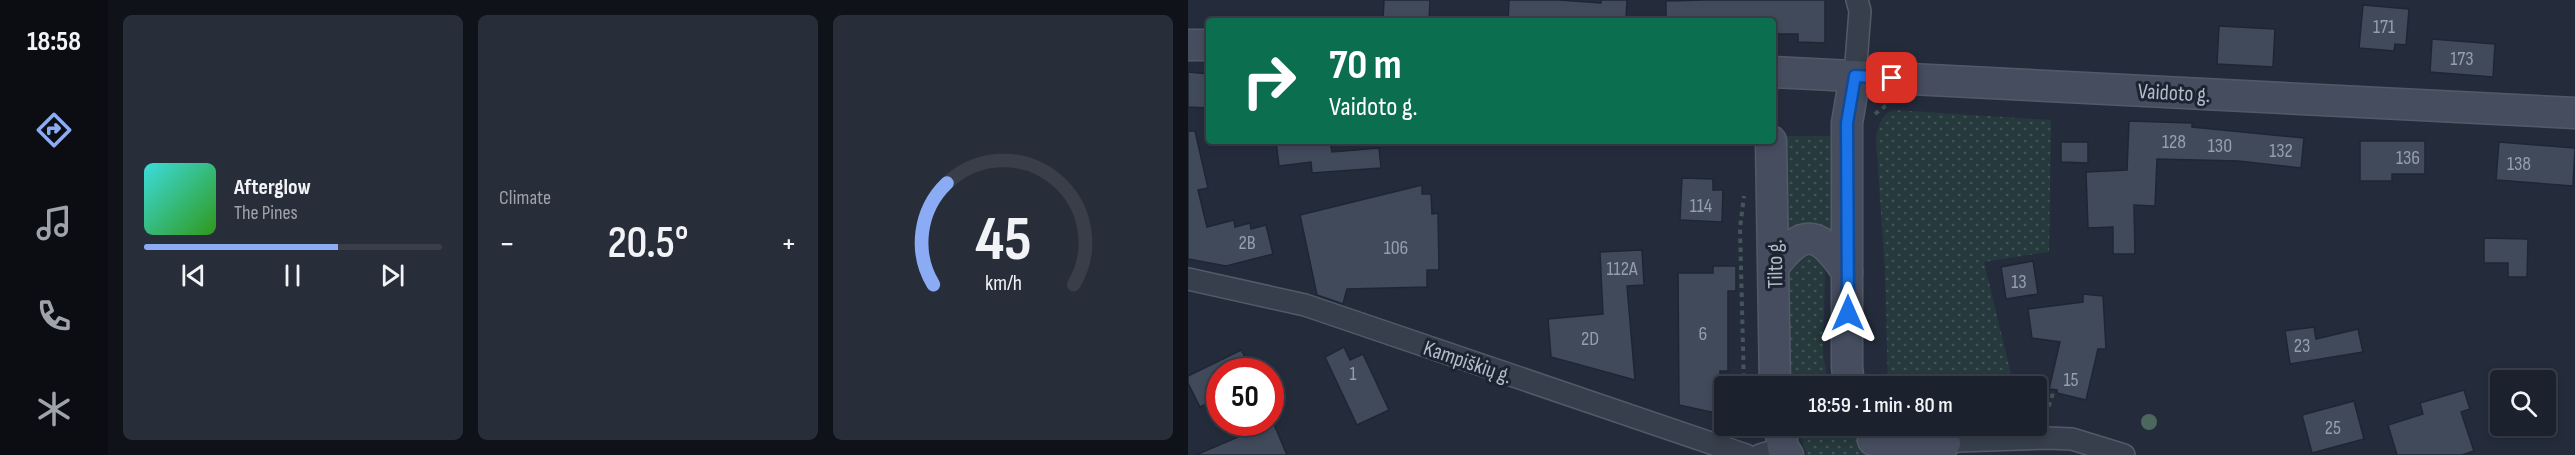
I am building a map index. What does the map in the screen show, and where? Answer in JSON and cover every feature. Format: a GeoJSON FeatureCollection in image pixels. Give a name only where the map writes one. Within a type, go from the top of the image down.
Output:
{"type":"FeatureCollection","features":[{"type":"Feature","properties":{"kind":"main road"},"geometry":{"type":"LineString","coordinates":[[1188,45],[1206,45]]}},
{"type":"Feature","properties":{"kind":"main road","name":"Vaidoto g."},"geometry":{"type":"LineString","coordinates":[[1776,72],[2575,113]]}},
{"type":"Feature","properties":{"kind":"main road"},"geometry":{"type":"LineString","coordinates":[[1848,376],[1847,123],[1855,76]]}},
{"type":"Feature","properties":{"kind":"main road","name":"Tilto g."},"geometry":{"type":"LineString","coordinates":[[1771,144],[1776,376]]}},
{"type":"Feature","properties":{"kind":"main road"},"geometry":{"type":"LineString","coordinates":[[1774,266],[1788,248],[1807,239],[1818,241],[1830,248],[1848,272]]}},
{"type":"Feature","properties":{"kind":"main road"},"geometry":{"type":"LineString","coordinates":[[1874,440],[1907,440],[1939,449]]}},
{"type":"Feature","properties":{"kind":"street"},"geometry":{"type":"LineString","coordinates":[[1855,76],[1860,11],[1857,0]]}},
{"type":"Feature","properties":{"kind":"street","name":"Kampiškių g."},"geometry":{"type":"LineString","coordinates":[[1188,279],[1305,306],[1746,455]]}},
{"type":"Feature","properties":{"kind":"street"},"geometry":{"type":"LineString","coordinates":[[1939,449],[1958,441],[2049,438],[2072,439],[2124,455]]}},
{"type":"Feature","properties":{"kind":"path"},"geometry":{"type":"LineString","coordinates":[[1744,193],[1740,228],[1744,376]]}},
{"type":"Feature","properties":{"kind":"path"},"geometry":{"type":"LineString","coordinates":[[2047,412],[2054,390]]}},
{"type":"Feature","properties":{"kind":"green space"},"geometry":{"type":"Polygon","coordinates":[[[1894,110],[2051,120],[2049,252],[1984,262],[2011,376],[1888,376],[1885,271],[1876,139],[1879,125],[1889,112],[1894,110]]]}},
{"type":"Feature","properties":{"kind":"green space"},"geometry":{"type":"Polygon","coordinates":[[[1785,136],[1833,136],[1833,232],[1787,232],[1785,136]]]}},
{"type":"Feature","properties":{"kind":"green space"},"geometry":{"type":"Polygon","coordinates":[[[1811,256],[1819,260],[1825,272],[1823,354],[1827,376],[1790,376],[1788,275],[1797,257],[1811,256]]]}},
{"type":"Feature","properties":{"kind":"green space"},"geometry":{"type":"Polygon","coordinates":[[[1800,436],[1856,436],[1867,455],[1807,455],[1800,436]]]}},
{"type":"Feature","properties":{"kind":"building"},"geometry":{"type":"Polygon","coordinates":[[[1384,0],[1430,0],[1429,18],[1383,18],[1384,0]]]}},
{"type":"Feature","properties":{"kind":"building"},"geometry":{"type":"Polygon","coordinates":[[[1509,0],[1601,3],[1601,0],[1627,0],[1626,18],[1508,18],[1509,0]]]}},
{"type":"Feature","properties":{"kind":"building"},"geometry":{"type":"Polygon","coordinates":[[[1825,0],[1825,43],[1798,42],[1798,34],[1776,34],[1776,18],[1666,18],[1666,1],[1825,0]]]}},
{"type":"Feature","properties":{"kind":"building"},"geometry":{"type":"Polygon","coordinates":[[[2363,5],[2409,9],[2406,45],[2395,44],[2394,51],[2359,48],[2363,5]]]}},
{"type":"Feature","properties":{"kind":"building"},"geometry":{"type":"Polygon","coordinates":[[[2219,26],[2275,29],[2273,67],[2217,64],[2219,26]]]}},
{"type":"Feature","properties":{"kind":"building"},"geometry":{"type":"Polygon","coordinates":[[[2432,39],[2495,44],[2493,77],[2430,72],[2432,39]]]}},
{"type":"Feature","properties":{"kind":"building"},"geometry":{"type":"Polygon","coordinates":[[[1188,72],[1206,74],[1206,108],[1188,107],[1188,72]]]}},
{"type":"Feature","properties":{"kind":"building"},"geometry":{"type":"Polygon","coordinates":[[[2129,121],[2192,123],[2192,127],[2304,138],[2301,168],[2238,161],[2157,159],[2155,206],[2134,205],[2135,254],[2113,254],[2113,227],[2088,228],[2086,172],[2127,170],[2129,121]]]}},
{"type":"Feature","properties":{"kind":"building"},"geometry":{"type":"Polygon","coordinates":[[[1188,131],[1195,131],[1208,188],[1198,190],[1207,227],[1234,220],[1235,227],[1250,223],[1251,229],[1266,225],[1273,254],[1226,266],[1188,259],[1188,131]]]}},
{"type":"Feature","properties":{"kind":"building"},"geometry":{"type":"Polygon","coordinates":[[[2360,141],[2425,141],[2425,174],[2392,174],[2392,181],[2360,181],[2360,141]]]}},
{"type":"Feature","properties":{"kind":"building"},"geometry":{"type":"Polygon","coordinates":[[[2061,142],[2088,142],[2088,163],[2061,162],[2061,142]]]}},
{"type":"Feature","properties":{"kind":"building"},"geometry":{"type":"Polygon","coordinates":[[[2499,142],[2575,148],[2573,186],[2496,180],[2499,142]]]}},
{"type":"Feature","properties":{"kind":"building"},"geometry":{"type":"Polygon","coordinates":[[[1276,144],[1331,144],[1332,152],[1379,148],[1381,168],[1312,173],[1311,162],[1279,166],[1276,144]]]}},
{"type":"Feature","properties":{"kind":"building"},"geometry":{"type":"Polygon","coordinates":[[[1682,178],[1713,179],[1713,190],[1723,190],[1722,222],[1680,220],[1682,178]]]}},
{"type":"Feature","properties":{"kind":"building"},"geometry":{"type":"Polygon","coordinates":[[[1422,185],[1422,194],[1431,194],[1432,214],[1438,213],[1439,270],[1427,270],[1427,287],[1347,289],[1343,304],[1317,295],[1300,215],[1422,185]]]}},
{"type":"Feature","properties":{"kind":"building"},"geometry":{"type":"Polygon","coordinates":[[[2484,238],[2528,239],[2527,277],[2508,277],[2508,263],[2484,263],[2484,238]]]}},
{"type":"Feature","properties":{"kind":"building"},"geometry":{"type":"Polygon","coordinates":[[[1642,250],[1644,285],[1627,286],[1635,380],[1551,357],[1548,319],[1603,314],[1600,252],[1642,250]]]}},
{"type":"Feature","properties":{"kind":"building"},"geometry":{"type":"Polygon","coordinates":[[[2033,261],[2038,294],[2006,299],[2001,267],[2033,261]]]}},
{"type":"Feature","properties":{"kind":"building"},"geometry":{"type":"Polygon","coordinates":[[[1713,266],[1736,266],[1736,291],[1728,291],[1728,371],[1720,371],[1720,376],[1714,376],[1714,413],[1679,405],[1678,273],[1713,273],[1713,266]]]}},
{"type":"Feature","properties":{"kind":"building"},"geometry":{"type":"Polygon","coordinates":[[[2083,294],[2103,296],[2106,349],[2098,349],[2086,400],[2049,389],[2060,342],[2032,338],[2028,309],[2083,302],[2083,294]]]}},
{"type":"Feature","properties":{"kind":"building"},"geometry":{"type":"Polygon","coordinates":[[[2314,327],[2316,339],[2358,329],[2363,352],[2290,364],[2285,331],[2314,327]]]}},
{"type":"Feature","properties":{"kind":"building"},"geometry":{"type":"Polygon","coordinates":[[[1344,347],[1350,360],[1363,354],[1389,410],[1357,425],[1325,357],[1344,347]]]}},
{"type":"Feature","properties":{"kind":"building"},"geometry":{"type":"Polygon","coordinates":[[[1241,350],[1245,358],[1225,358],[1241,350]]]}},
{"type":"Feature","properties":{"kind":"building"},"geometry":{"type":"Polygon","coordinates":[[[1206,367],[1206,404],[1200,407],[1188,383],[1188,376],[1206,367]]]}},
{"type":"Feature","properties":{"kind":"building"},"geometry":{"type":"Polygon","coordinates":[[[2464,390],[2470,409],[2461,412],[2474,451],[2462,455],[2397,455],[2388,425],[2423,414],[2420,403],[2464,390]]]}},
{"type":"Feature","properties":{"kind":"building"},"geometry":{"type":"Polygon","coordinates":[[[2354,401],[2364,439],[2312,453],[2302,415],[2354,401]]]}},
{"type":"Feature","properties":{"kind":"building"},"geometry":{"type":"Polygon","coordinates":[[[1240,436],[1279,436],[1287,455],[1196,455],[1240,436]]]}},
{"type":"Feature","properties":{"kind":"route"},"geometry":{"type":"LineString","coordinates":[[1848,313],[1847,123],[1855,76],[1892,78]]}}]}
